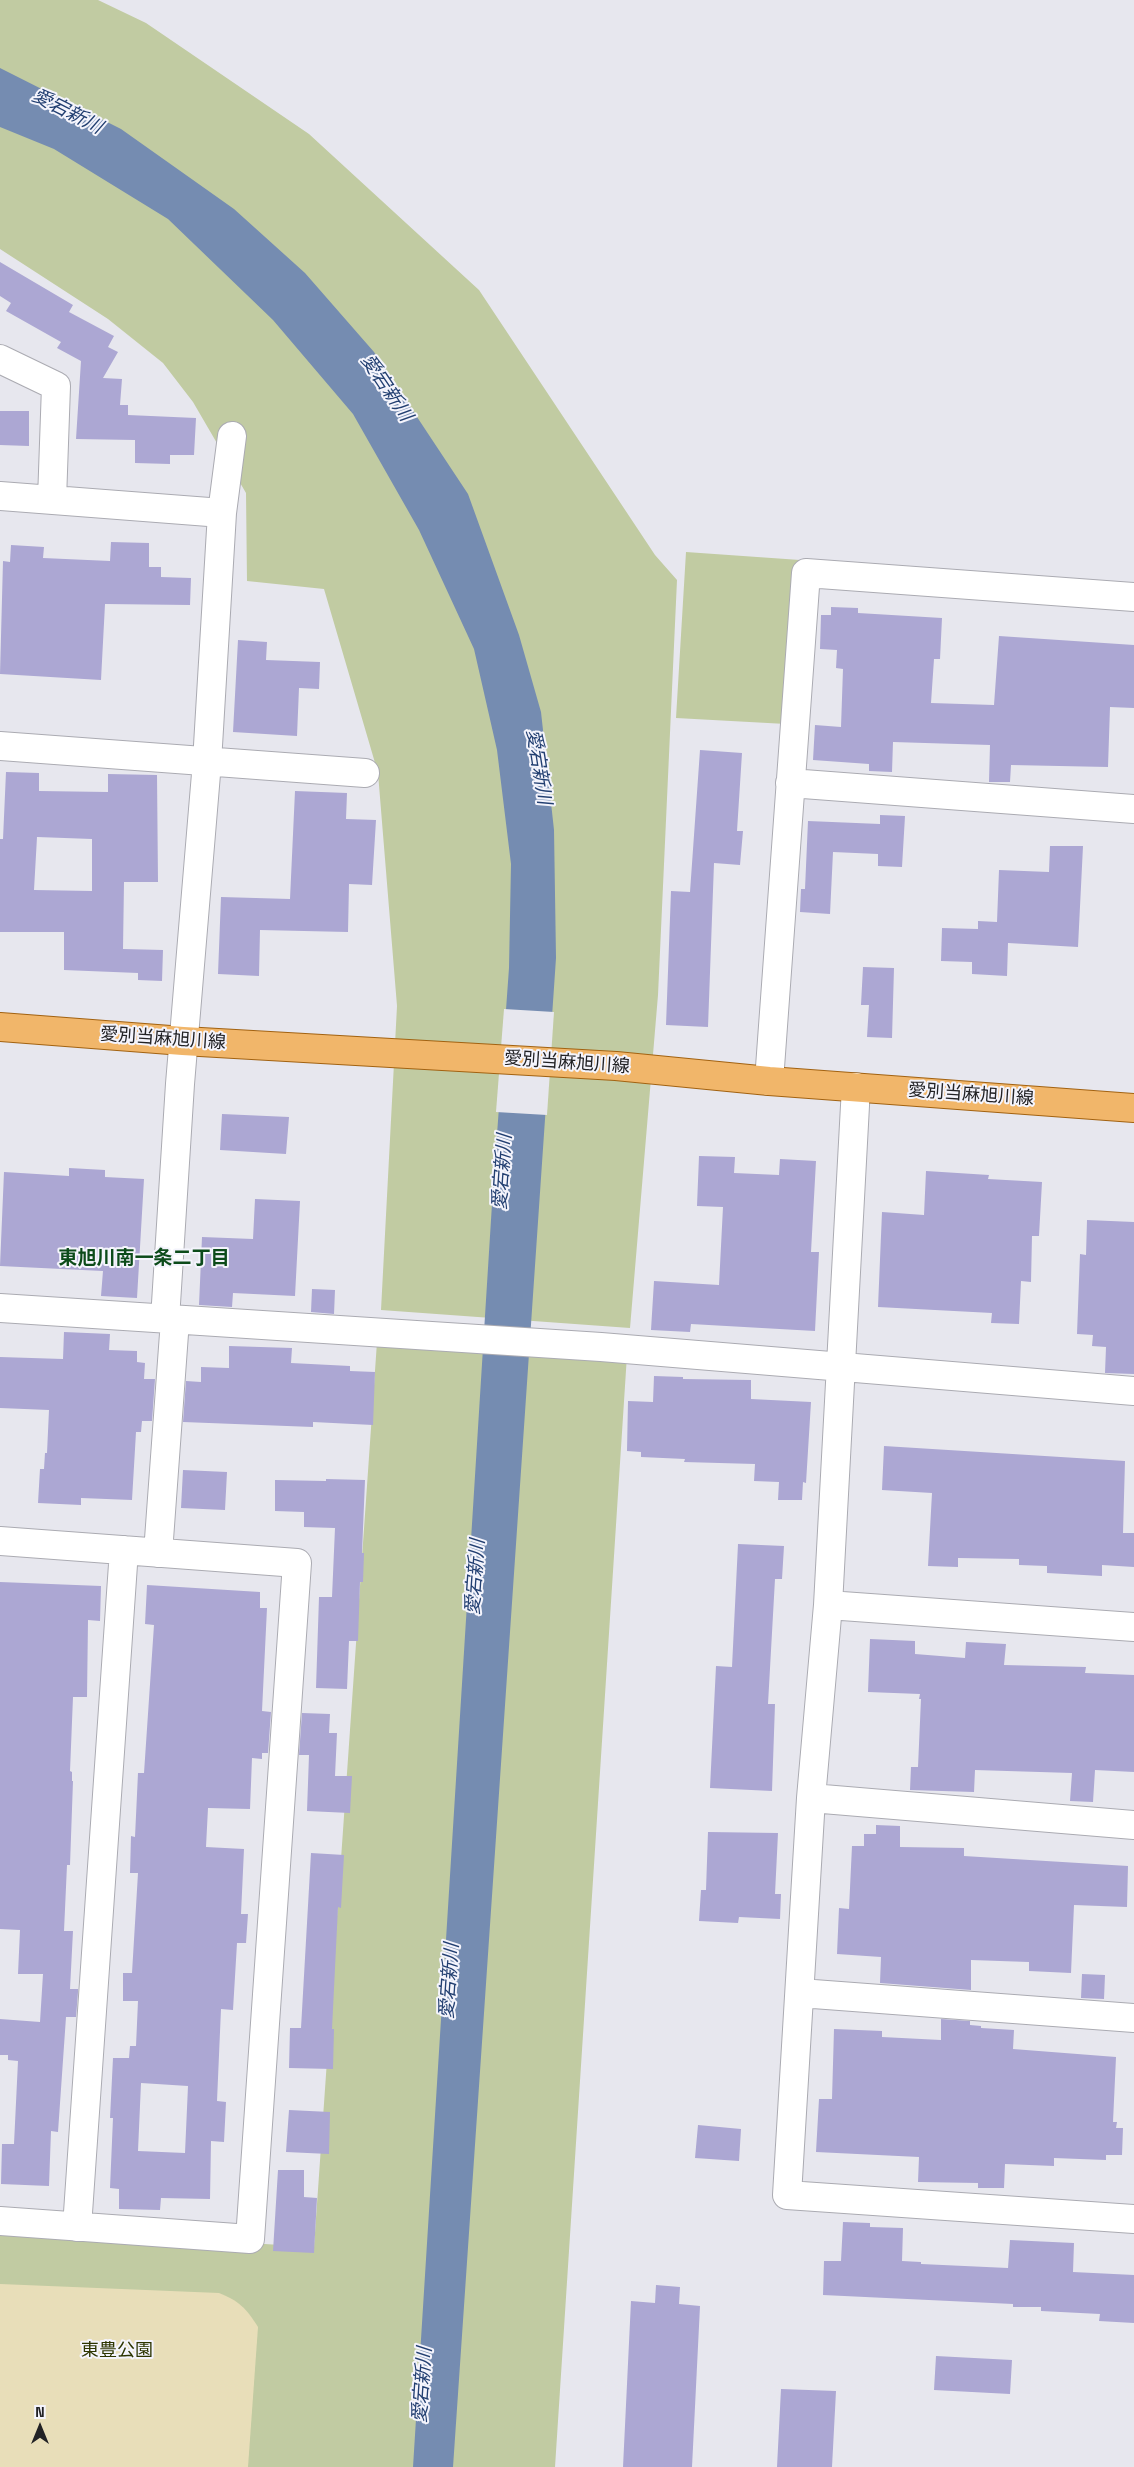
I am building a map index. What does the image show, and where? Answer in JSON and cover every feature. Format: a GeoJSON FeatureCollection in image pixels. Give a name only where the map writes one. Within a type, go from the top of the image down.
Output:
{"type":"FeatureCollection","features":[{"type":"Feature","properties":{"kind":"main road","name":"愛別当麻旭川線"},"geometry":{"type":"LineString","coordinates":[[0,1027],[183,1041],[616,1066],[769,1080],[1134,1108]]}},
{"type":"Feature","properties":{"kind":"street"},"geometry":{"type":"LineString","coordinates":[[0,359],[56,386],[52,500]]}},
{"type":"Feature","properties":{"kind":"street"},"geometry":{"type":"LineString","coordinates":[[158,1553],[183,1041],[207,762],[222,513],[232,436]]}},
{"type":"Feature","properties":{"kind":"street"},"geometry":{"type":"LineString","coordinates":[[0,496],[222,513]]}},
{"type":"Feature","properties":{"kind":"street"},"geometry":{"type":"LineString","coordinates":[[769,1080],[806,573],[1134,597]]}},
{"type":"Feature","properties":{"kind":"street"},"geometry":{"type":"LineString","coordinates":[[0,746],[365,773]]}},
{"type":"Feature","properties":{"kind":"street"},"geometry":{"type":"LineString","coordinates":[[790,783],[1134,809]]}},
{"type":"Feature","properties":{"kind":"street"},"geometry":{"type":"LineString","coordinates":[[856,1087],[839,1368],[828,1605],[811,1798],[787,2195],[1134,2219]]}},
{"type":"Feature","properties":{"kind":"street"},"geometry":{"type":"LineString","coordinates":[[0,1308],[601,1348],[1134,1391]]}},
{"type":"Feature","properties":{"kind":"street"},"geometry":{"type":"LineString","coordinates":[[0,1541],[297,1563],[250,2239],[0,2221]]}},
{"type":"Feature","properties":{"kind":"street"},"geometry":{"type":"LineString","coordinates":[[77,2227],[124,1550]]}},
{"type":"Feature","properties":{"kind":"street"},"geometry":{"type":"LineString","coordinates":[[828,1605],[1134,1627]]}},
{"type":"Feature","properties":{"kind":"street"},"geometry":{"type":"LineString","coordinates":[[811,1798],[1134,1825]]}},
{"type":"Feature","properties":{"kind":"street"},"geometry":{"type":"LineString","coordinates":[[800,1993],[1134,2018]]}},
{"type":"Feature","properties":{"kind":"green space"},"geometry":{"type":"Polygon","coordinates":[[[0,0],[98,0],[146,23],[309,134],[479,290],[655,555],[677,580],[658,995],[630,1328],[381,1310],[397,1006],[378,773],[324,589],[247,581],[246,493],[193,402],[163,363],[108,319],[0,249],[0,0]]]}},
{"type":"Feature","properties":{"kind":"green space"},"geometry":{"type":"Polygon","coordinates":[[[686,552],[800,560],[786,724],[676,718],[686,552]]]}},
{"type":"Feature","properties":{"kind":"green space"},"geometry":{"type":"Polygon","coordinates":[[[377,1342],[627,1355],[555,2467],[0,2467],[0,2228],[314,2247],[377,1342]]]}},
{"type":"Feature","properties":{"kind":"sand","name":"東豊公園"},"geometry":{"type":"Polygon","coordinates":[[[0,2284],[219,2293],[237,2302],[246,2310],[258,2327],[248,2467],[0,2467],[0,2284]]]}},
{"type":"Feature","properties":{"kind":"water","name":"愛宕新川"},"geometry":{"type":"Polygon","coordinates":[[[0,68],[121,129],[234,209],[305,273],[374,352],[468,494],[519,635],[541,712],[554,830],[556,958],[453,2467],[413,2467],[492,1204],[509,968],[511,864],[497,750],[474,649],[419,530],[353,414],[273,320],[168,219],[54,149],[0,127],[0,68]]]}},
{"type":"Feature","properties":{"kind":"pier"},"geometry":{"type":"Polygon","coordinates":[[[504,1009],[554,1012],[547,1115],[496,1112],[504,1009]]]}},
{"type":"Feature","properties":{"kind":"building"},"geometry":{"type":"Polygon","coordinates":[[[0,262],[73,305],[69,312],[114,336],[108,347],[118,352],[103,378],[122,379],[120,405],[128,405],[128,415],[196,418],[194,455],[170,455],[170,464],[135,463],[135,440],[76,439],[81,361],[57,348],[61,342],[6,311],[11,303],[0,296],[0,262]]]}},
{"type":"Feature","properties":{"kind":"building"},"geometry":{"type":"Polygon","coordinates":[[[0,411],[29,411],[29,446],[0,445],[0,411]]]}},
{"type":"Feature","properties":{"kind":"building"},"geometry":{"type":"Polygon","coordinates":[[[111,542],[149,543],[149,567],[161,567],[161,577],[191,578],[190,605],[105,604],[101,680],[0,674],[3,561],[10,562],[11,545],[44,547],[43,558],[110,561],[111,542]]]}},
{"type":"Feature","properties":{"kind":"building"},"geometry":{"type":"Polygon","coordinates":[[[831,607],[858,608],[858,613],[942,618],[940,659],[934,659],[931,703],[994,705],[999,636],[1134,645],[1134,708],[1110,707],[1108,767],[1011,765],[1010,782],[989,782],[990,745],[893,742],[892,772],[869,771],[869,764],[813,760],[815,725],[841,727],[843,669],[836,668],[837,650],[820,649],[821,615],[831,615],[831,607]]]}},
{"type":"Feature","properties":{"kind":"building"},"geometry":{"type":"Polygon","coordinates":[[[238,640],[267,642],[266,660],[320,662],[319,689],[299,688],[297,736],[233,732],[238,640]]]}},
{"type":"Feature","properties":{"kind":"building"},"geometry":{"type":"Polygon","coordinates":[[[700,750],[742,753],[737,831],[743,831],[740,865],[714,863],[708,1027],[666,1025],[671,891],[690,892],[700,750]]]}},
{"type":"Feature","properties":{"kind":"building"},"geometry":{"type":"Polygon","coordinates":[[[6,772],[39,773],[39,791],[108,792],[108,774],[157,775],[158,882],[124,882],[123,949],[163,950],[162,981],[138,980],[138,973],[64,970],[64,932],[0,932],[0,839],[3,839],[6,772]],[[37,837],[34,890],[92,891],[92,839],[37,837]]]}},
{"type":"Feature","properties":{"kind":"building"},"geometry":{"type":"Polygon","coordinates":[[[295,791],[347,793],[346,819],[376,820],[372,885],[349,884],[348,932],[260,930],[259,976],[218,974],[221,897],[290,899],[295,791]]]}},
{"type":"Feature","properties":{"kind":"building"},"geometry":{"type":"Polygon","coordinates":[[[880,815],[905,816],[902,867],[878,866],[878,854],[833,852],[830,914],[800,912],[801,889],[805,889],[808,821],[880,824],[880,815]]]}},
{"type":"Feature","properties":{"kind":"building"},"geometry":{"type":"Polygon","coordinates":[[[1050,846],[1083,846],[1078,947],[1008,943],[1007,976],[972,974],[972,962],[941,961],[942,928],[978,929],[978,921],[997,922],[999,870],[1049,872],[1050,846]]]}},
{"type":"Feature","properties":{"kind":"building"},"geometry":{"type":"Polygon","coordinates":[[[863,967],[894,968],[892,1038],[867,1037],[869,1005],[861,1005],[863,967]]]}},
{"type":"Feature","properties":{"kind":"building"},"geometry":{"type":"Polygon","coordinates":[[[222,1114],[289,1117],[286,1154],[220,1150],[222,1114]]]}},
{"type":"Feature","properties":{"kind":"building"},"geometry":{"type":"Polygon","coordinates":[[[699,1156],[735,1157],[734,1173],[779,1175],[780,1159],[816,1161],[811,1252],[819,1252],[815,1331],[691,1324],[690,1332],[651,1330],[654,1281],[719,1285],[723,1207],[697,1206],[699,1156]]]}},
{"type":"Feature","properties":{"kind":"building"},"geometry":{"type":"Polygon","coordinates":[[[69,1168],[105,1170],[105,1177],[144,1179],[137,1298],[101,1296],[103,1271],[0,1266],[4,1172],[69,1176],[69,1168]]]}},
{"type":"Feature","properties":{"kind":"building"},"geometry":{"type":"Polygon","coordinates":[[[926,1171],[989,1175],[988,1179],[1042,1182],[1039,1236],[1032,1236],[1031,1282],[1021,1281],[1019,1324],[991,1323],[992,1313],[878,1307],[882,1212],[924,1215],[926,1171]]]}},
{"type":"Feature","properties":{"kind":"building"},"geometry":{"type":"Polygon","coordinates":[[[255,1199],[300,1201],[295,1296],[233,1293],[232,1307],[199,1305],[202,1237],[253,1239],[255,1199]]]}},
{"type":"Feature","properties":{"kind":"building"},"geometry":{"type":"Polygon","coordinates":[[[1087,1220],[1134,1222],[1134,1374],[1105,1373],[1106,1347],[1092,1346],[1093,1335],[1077,1334],[1080,1254],[1086,1255],[1087,1220]]]}},
{"type":"Feature","properties":{"kind":"building"},"geometry":{"type":"Polygon","coordinates":[[[312,1289],[335,1290],[334,1314],[311,1312],[312,1289]]]}},
{"type":"Feature","properties":{"kind":"building"},"geometry":{"type":"Polygon","coordinates":[[[64,1332],[110,1334],[109,1350],[137,1351],[137,1362],[145,1363],[144,1379],[155,1379],[152,1421],[142,1421],[141,1432],[136,1432],[132,1500],[81,1498],[81,1505],[38,1503],[40,1469],[44,1469],[45,1453],[47,1453],[49,1410],[0,1408],[0,1357],[63,1359],[64,1332]]]}},
{"type":"Feature","properties":{"kind":"building"},"geometry":{"type":"Polygon","coordinates":[[[229,1346],[292,1348],[291,1363],[350,1366],[350,1371],[375,1372],[373,1425],[313,1422],[313,1427],[183,1422],[186,1381],[201,1382],[201,1367],[229,1368],[229,1346]]]}},
{"type":"Feature","properties":{"kind":"building"},"geometry":{"type":"Polygon","coordinates":[[[654,1376],[683,1377],[683,1379],[751,1380],[751,1399],[811,1402],[806,1483],[803,1482],[802,1500],[778,1500],[779,1482],[754,1481],[755,1464],[684,1462],[685,1459],[641,1457],[641,1452],[627,1451],[628,1401],[653,1402],[654,1376]]]}},
{"type":"Feature","properties":{"kind":"building"},"geometry":{"type":"Polygon","coordinates":[[[884,1446],[1125,1461],[1123,1533],[1134,1533],[1134,1567],[1102,1565],[1102,1576],[1047,1573],[1047,1566],[1019,1565],[1019,1559],[958,1558],[958,1567],[928,1566],[932,1493],[882,1490],[884,1446]]]}},
{"type":"Feature","properties":{"kind":"building"},"geometry":{"type":"Polygon","coordinates":[[[183,1470],[227,1472],[225,1510],[181,1508],[183,1470]]]}},
{"type":"Feature","properties":{"kind":"building"},"geometry":{"type":"Polygon","coordinates":[[[326,1479],[365,1480],[362,1553],[364,1553],[363,1582],[360,1582],[358,1641],[349,1641],[347,1689],[316,1688],[319,1597],[332,1597],[335,1528],[304,1527],[304,1512],[275,1511],[275,1480],[326,1481],[326,1479]]]}},
{"type":"Feature","properties":{"kind":"building"},"geometry":{"type":"Polygon","coordinates":[[[738,1544],[784,1546],[782,1579],[775,1579],[768,1704],[775,1704],[772,1791],[710,1788],[716,1666],[732,1667],[738,1544]]]}},
{"type":"Feature","properties":{"kind":"building"},"geometry":{"type":"Polygon","coordinates":[[[0,1582],[101,1586],[100,1621],[88,1620],[87,1697],[73,1697],[70,1771],[72,1772],[73,1781],[70,1865],[67,1865],[64,1931],[73,1931],[70,1989],[78,1989],[78,1992],[76,2017],[66,2017],[58,2132],[51,2131],[49,2186],[1,2184],[2,2144],[14,2144],[18,2061],[8,2060],[8,2055],[0,2055],[0,2019],[40,2022],[43,1974],[18,1974],[20,1930],[0,1929],[0,1582]]]}},
{"type":"Feature","properties":{"kind":"building"},"geometry":{"type":"Polygon","coordinates":[[[147,1585],[260,1592],[260,1608],[267,1608],[262,1711],[271,1712],[268,1753],[262,1753],[262,1759],[252,1758],[250,1809],[208,1808],[206,1847],[244,1849],[241,1914],[248,1914],[246,1943],[237,1943],[233,2010],[221,2009],[217,2101],[226,2102],[224,2142],[211,2141],[210,2199],[161,2198],[160,2210],[119,2209],[119,2189],[110,2188],[113,2118],[110,2118],[113,2058],[129,2058],[130,2046],[136,2046],[138,2001],[123,2001],[123,1973],[132,1973],[138,1873],[130,1873],[131,1836],[135,1837],[138,1773],[144,1773],[154,1625],[145,1624],[147,1585]],[[141,2083],[138,2151],[185,2153],[188,2086],[141,2083]]]}},
{"type":"Feature","properties":{"kind":"building"},"geometry":{"type":"Polygon","coordinates":[[[870,1639],[915,1641],[915,1654],[965,1658],[966,1642],[1006,1644],[1004,1665],[1086,1667],[1085,1673],[1134,1675],[1134,1772],[1095,1770],[1093,1802],[1070,1801],[1072,1773],[975,1770],[974,1792],[910,1790],[911,1767],[918,1767],[920,1694],[868,1692],[870,1639]]]}},
{"type":"Feature","properties":{"kind":"building"},"geometry":{"type":"Polygon","coordinates":[[[302,1713],[330,1714],[329,1733],[337,1733],[335,1776],[352,1776],[350,1813],[307,1811],[309,1755],[299,1755],[302,1713]]]}},
{"type":"Feature","properties":{"kind":"building"},"geometry":{"type":"Polygon","coordinates":[[[876,1825],[900,1826],[900,1847],[964,1848],[964,1856],[1128,1866],[1127,1907],[1074,1905],[1071,1973],[1029,1971],[1029,1962],[971,1960],[971,1990],[880,1983],[881,1957],[837,1954],[839,1908],[849,1909],[852,1846],[864,1846],[864,1834],[876,1834],[876,1825]]]}},
{"type":"Feature","properties":{"kind":"building"},"geometry":{"type":"Polygon","coordinates":[[[708,1832],[778,1833],[775,1894],[781,1894],[780,1919],[739,1917],[738,1923],[699,1921],[701,1890],[706,1890],[708,1832]]]}},
{"type":"Feature","properties":{"kind":"building"},"geometry":{"type":"Polygon","coordinates":[[[311,1853],[344,1855],[341,1908],[338,1907],[332,2029],[334,2029],[333,2069],[289,2068],[290,2028],[301,2028],[311,1853]]]}},
{"type":"Feature","properties":{"kind":"building"},"geometry":{"type":"Polygon","coordinates":[[[1082,1974],[1105,1975],[1104,1999],[1081,1998],[1082,1974]]]}},
{"type":"Feature","properties":{"kind":"building"},"geometry":{"type":"Polygon","coordinates":[[[941,2019],[970,2021],[970,2025],[981,2026],[981,2028],[1014,2030],[1013,2049],[1116,2057],[1113,2122],[1117,2122],[1116,2128],[1123,2128],[1122,2155],[1106,2155],[1106,2160],[1054,2158],[1054,2166],[1005,2164],[1004,2188],[978,2188],[978,2183],[918,2182],[919,2157],[816,2152],[819,2099],[832,2099],[834,2029],[882,2031],[882,2037],[941,2040],[941,2019]]]}},
{"type":"Feature","properties":{"kind":"building"},"geometry":{"type":"Polygon","coordinates":[[[289,2110],[330,2112],[329,2154],[286,2152],[289,2110]]]}},
{"type":"Feature","properties":{"kind":"building"},"geometry":{"type":"Polygon","coordinates":[[[698,2125],[741,2129],[739,2161],[695,2158],[698,2125]]]}},
{"type":"Feature","properties":{"kind":"building"},"geometry":{"type":"Polygon","coordinates":[[[278,2170],[304,2170],[304,2197],[317,2198],[314,2253],[273,2251],[278,2170]]]}},
{"type":"Feature","properties":{"kind":"building"},"geometry":{"type":"Polygon","coordinates":[[[843,2222],[870,2223],[870,2227],[903,2228],[902,2261],[921,2262],[921,2264],[1008,2268],[1010,2240],[1074,2243],[1073,2272],[1134,2275],[1134,2323],[1099,2321],[1100,2314],[1041,2311],[1041,2307],[1013,2307],[1013,2304],[823,2295],[824,2261],[841,2261],[843,2222]]]}},
{"type":"Feature","properties":{"kind":"building"},"geometry":{"type":"Polygon","coordinates":[[[656,2285],[680,2287],[679,2304],[700,2306],[692,2467],[623,2467],[631,2301],[655,2303],[656,2285]]]}},
{"type":"Feature","properties":{"kind":"building"},"geometry":{"type":"Polygon","coordinates":[[[936,2356],[1012,2360],[1010,2394],[934,2390],[936,2356]]]}},
{"type":"Feature","properties":{"kind":"building"},"geometry":{"type":"Polygon","coordinates":[[[781,2389],[836,2391],[832,2467],[777,2467],[781,2389]]]}},
{"type":"Feature","properties":{"kind":"district","name":"東旭川南一条二丁目"},"geometry":{"type":"Point","coordinates":[144,1259]}}]}
